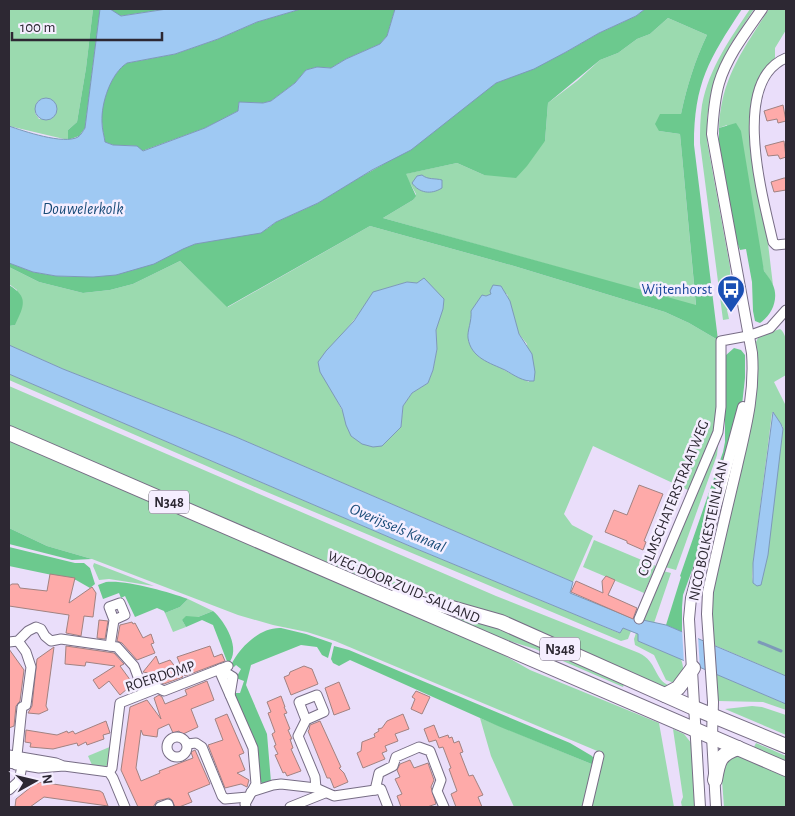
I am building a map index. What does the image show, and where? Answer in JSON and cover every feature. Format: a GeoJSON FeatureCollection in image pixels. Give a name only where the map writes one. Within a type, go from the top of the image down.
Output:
{"type":"FeatureCollection","features":[{"type":"Feature","properties":{"kind":"main road","name":"WEG DOOR ZUID-SALLAND"},"geometry":{"type":"LineString","coordinates":[[9,433],[786,770]]}},
{"type":"Feature","properties":{"kind":"main road","name":"WEG DOOR ZUID-SALLAND"},"geometry":{"type":"LineString","coordinates":[[328,572],[501,622],[694,708],[786,746]]}},
{"type":"Feature","properties":{"kind":"main road"},"geometry":{"type":"LineString","coordinates":[[665,695],[678,688],[693,668]]}},
{"type":"Feature","properties":{"kind":"main road"},"geometry":{"type":"LineString","coordinates":[[715,780],[721,757],[738,748]]}},
{"type":"Feature","properties":{"kind":"street","name":"NICO BOLKESTEINLAAN"},"geometry":{"type":"LineString","coordinates":[[716,807],[707,614],[708,592],[752,394],[752,362],[712,134],[715,101],[721,77],[739,43],[762,9]]}},
{"type":"Feature","properties":{"kind":"street"},"geometry":{"type":"LineString","coordinates":[[786,58],[777,62],[764,79],[756,100],[753,129],[755,150],[773,242],[776,245],[786,244]]}},
{"type":"Feature","properties":{"kind":"street","name":"COLMSCHATERSTRAATWEG"},"geometry":{"type":"LineString","coordinates":[[639,619],[718,432],[721,406],[721,341],[748,336],[770,328],[786,310]]}},
{"type":"Feature","properties":{"kind":"street","name":"NICO BOLKESTEINLAAN"},"geometry":{"type":"LineString","coordinates":[[700,807],[690,631],[691,598],[746,399],[752,362]]}},
{"type":"Feature","properties":{"kind":"street"},"geometry":{"type":"LineString","coordinates":[[110,646],[114,620]]}},
{"type":"Feature","properties":{"kind":"street"},"geometry":{"type":"LineString","coordinates":[[9,790],[19,781],[16,760],[22,707],[26,705],[31,667],[26,652],[14,642],[28,631],[36,627],[41,629],[51,641],[61,639],[117,647],[134,666],[144,693]]}},
{"type":"Feature","properties":{"kind":"street","name":"ROERDOMP"},"geometry":{"type":"LineString","coordinates":[[109,772],[112,768],[120,703],[158,688],[164,691],[222,668],[230,694],[253,748],[256,784],[245,804],[246,807]]}},
{"type":"Feature","properties":{"kind":"street"},"geometry":{"type":"LineString","coordinates":[[306,720],[298,736],[315,777],[316,788]]}},
{"type":"Feature","properties":{"kind":"street"},"geometry":{"type":"LineString","coordinates":[[187,744],[196,743],[202,747],[224,798],[250,795],[273,785],[316,788],[334,796],[381,789],[388,807]]}},
{"type":"Feature","properties":{"kind":"street"},"geometry":{"type":"LineString","coordinates":[[375,790],[379,773],[393,766],[396,757],[419,747],[430,752],[441,780],[437,791],[444,807]]}},
{"type":"Feature","properties":{"kind":"street"},"geometry":{"type":"LineString","coordinates":[[587,807],[599,756]]}},
{"type":"Feature","properties":{"kind":"street"},"geometry":{"type":"LineString","coordinates":[[16,760],[46,768],[64,766],[109,772],[125,807]]}},
{"type":"Feature","properties":{"kind":"street"},"geometry":{"type":"LineString","coordinates":[[290,807],[325,793]]}},
{"type":"Feature","properties":{"kind":"street"},"geometry":{"type":"LineString","coordinates":[[160,807],[168,804],[169,807]]}},
{"type":"Feature","properties":{"kind":"green space"},"geometry":{"type":"Polygon","coordinates":[[[9,9],[93,9],[77,122],[68,130],[68,140],[9,126],[9,9]],[[43,98],[37,102],[35,113],[39,119],[51,119],[56,114],[43,98]]]}},
{"type":"Feature","properties":{"kind":"green space"},"geometry":{"type":"Polygon","coordinates":[[[93,9],[100,9],[85,128],[79,136],[68,140],[68,130],[77,122],[93,9]]]}},
{"type":"Feature","properties":{"kind":"green space"},"geometry":{"type":"Polygon","coordinates":[[[110,9],[167,9],[120,16],[110,9]]]}},
{"type":"Feature","properties":{"kind":"green space"},"geometry":{"type":"Polygon","coordinates":[[[301,9],[395,9],[387,36],[380,44],[331,68],[317,67],[306,70],[295,83],[271,101],[263,103],[239,102],[238,111],[205,128],[142,151],[137,146],[113,145],[105,142],[102,114],[105,98],[116,74],[127,63],[175,54],[218,39],[257,22],[301,9]]]}},
{"type":"Feature","properties":{"kind":"green space"},"geometry":{"type":"Polygon","coordinates":[[[645,9],[742,9],[712,58],[706,72],[700,88],[695,123],[694,145],[718,340],[665,312],[514,266],[370,226],[227,307],[180,261],[133,284],[110,290],[83,293],[39,282],[9,267],[9,263],[33,272],[56,276],[93,277],[195,244],[267,229],[276,222],[318,203],[382,165],[496,83],[534,68],[599,33],[636,16],[645,9]],[[668,18],[650,34],[637,39],[618,53],[600,60],[548,103],[545,141],[516,178],[484,175],[457,163],[406,174],[416,196],[413,200],[383,218],[696,305],[680,134],[659,131],[655,124],[660,114],[681,114],[692,73],[707,35],[668,18]]]}},
{"type":"Feature","properties":{"kind":"green space"},"geometry":{"type":"Polygon","coordinates":[[[750,9],[754,9],[732,42],[720,66],[711,93],[707,118],[707,141],[730,267],[731,298],[728,299],[730,310],[727,310],[729,319],[723,320],[700,143],[701,115],[705,91],[715,66],[750,9]]]}},
{"type":"Feature","properties":{"kind":"green space"},"geometry":{"type":"Polygon","coordinates":[[[769,9],[786,9],[786,30],[775,48],[775,58],[765,68],[756,86],[750,123],[751,142],[773,285],[764,271],[727,125],[719,128],[724,94],[729,79],[742,51],[769,9]]]}},
{"type":"Feature","properties":{"kind":"green space"},"geometry":{"type":"Polygon","coordinates":[[[668,18],[707,35],[692,73],[681,114],[660,114],[659,131],[680,134],[696,306],[383,218],[413,200],[416,194],[405,174],[457,163],[484,175],[545,141],[548,103],[577,81],[600,60],[618,53],[637,39],[650,34],[668,18]]]}},
{"type":"Feature","properties":{"kind":"green space"},"geometry":{"type":"Polygon","coordinates":[[[736,123],[741,131],[764,271],[775,290],[775,301],[771,311],[760,323],[755,321],[753,311],[752,282],[746,249],[740,250],[737,242],[719,143],[719,128],[736,123]]]}},
{"type":"Feature","properties":{"kind":"green space"},"geometry":{"type":"Polygon","coordinates":[[[370,226],[514,266],[665,312],[689,323],[718,340],[717,422],[690,491],[593,446],[564,514],[572,525],[593,536],[573,582],[236,437],[63,369],[9,345],[9,326],[15,325],[17,290],[9,284],[9,267],[39,282],[83,293],[110,290],[133,284],[180,261],[228,307],[370,226]],[[407,282],[377,291],[342,335],[330,387],[344,414],[382,446],[401,427],[403,406],[412,393],[428,383],[433,370],[437,349],[436,330],[444,299],[427,287],[407,282]],[[491,294],[482,301],[473,320],[468,338],[504,370],[529,382],[527,344],[519,334],[507,294],[491,294]]]}},
{"type":"Feature","properties":{"kind":"green space"},"geometry":{"type":"Polygon","coordinates":[[[9,285],[20,294],[23,302],[15,325],[9,326],[9,285]]]}},
{"type":"Feature","properties":{"kind":"green space"},"geometry":{"type":"Polygon","coordinates":[[[780,329],[783,332],[786,343],[786,375],[774,382],[786,406],[786,676],[714,645],[712,640],[712,592],[756,396],[758,374],[756,342],[759,336],[780,329]],[[773,412],[752,582],[783,427],[773,412]]]}},
{"type":"Feature","properties":{"kind":"green space"},"geometry":{"type":"Polygon","coordinates":[[[734,348],[741,350],[745,355],[742,405],[699,551],[683,595],[682,632],[666,625],[680,576],[723,452],[725,442],[725,356],[734,348]]]}},
{"type":"Feature","properties":{"kind":"green space"},"geometry":{"type":"Polygon","coordinates":[[[9,374],[412,547],[619,633],[623,628],[631,631],[628,639],[621,641],[262,490],[9,380],[9,374]]]}},
{"type":"Feature","properties":{"kind":"green space"},"geometry":{"type":"Polygon","coordinates":[[[9,386],[496,596],[639,653],[649,661],[661,679],[670,686],[667,688],[454,606],[333,567],[9,427],[9,386]]]}},
{"type":"Feature","properties":{"kind":"green space"},"geometry":{"type":"Polygon","coordinates":[[[9,440],[493,649],[530,670],[659,723],[674,807],[589,807],[602,753],[335,641],[238,615],[92,559],[47,546],[9,528],[9,440]]]}},
{"type":"Feature","properties":{"kind":"green space"},"geometry":{"type":"Polygon","coordinates":[[[718,445],[717,455],[676,570],[665,567],[718,445]]]}},
{"type":"Feature","properties":{"kind":"green space"},"geometry":{"type":"Polygon","coordinates":[[[9,528],[47,546],[92,559],[72,560],[9,544],[9,528]]]}},
{"type":"Feature","properties":{"kind":"green space"},"geometry":{"type":"Polygon","coordinates":[[[594,540],[656,566],[644,593],[583,567],[594,540]]]}},
{"type":"Feature","properties":{"kind":"green space"},"geometry":{"type":"Polygon","coordinates":[[[9,547],[75,563],[84,563],[90,568],[95,584],[90,588],[76,580],[9,566],[9,547]]]}},
{"type":"Feature","properties":{"kind":"green space"},"geometry":{"type":"Polygon","coordinates":[[[94,563],[154,586],[109,579],[99,580],[93,566],[94,563]]]}},
{"type":"Feature","properties":{"kind":"green space"},"geometry":{"type":"Polygon","coordinates":[[[663,571],[671,573],[654,623],[642,621],[663,571]]]}},
{"type":"Feature","properties":{"kind":"green space"},"geometry":{"type":"Polygon","coordinates":[[[106,582],[136,585],[188,599],[180,607],[165,613],[157,608],[135,617],[125,596],[121,598],[119,593],[103,599],[98,585],[106,582]]]}},
{"type":"Feature","properties":{"kind":"green space"},"geometry":{"type":"Polygon","coordinates":[[[188,599],[213,611],[198,617],[182,620],[186,627],[173,632],[165,613],[180,607],[188,599]]]}},
{"type":"Feature","properties":{"kind":"green space"},"geometry":{"type":"Polygon","coordinates":[[[213,611],[227,628],[233,644],[232,658],[228,664],[213,625],[202,620],[186,627],[182,620],[186,616],[198,617],[213,611]]]}},
{"type":"Feature","properties":{"kind":"green space"},"geometry":{"type":"Polygon","coordinates":[[[458,614],[497,627],[625,682],[623,687],[535,649],[497,637],[455,620],[458,614]]]}},
{"type":"Feature","properties":{"kind":"green space"},"geometry":{"type":"Polygon","coordinates":[[[281,628],[332,643],[328,658],[322,655],[317,647],[301,645],[251,665],[246,685],[267,734],[271,782],[263,784],[259,780],[233,693],[240,693],[244,681],[236,678],[241,669],[236,665],[234,667],[231,665],[240,651],[252,639],[266,631],[281,628]]]}},
{"type":"Feature","properties":{"kind":"green space"},"geometry":{"type":"Polygon","coordinates":[[[636,633],[638,634],[638,641],[681,659],[683,672],[677,684],[666,680],[654,655],[635,645],[636,633]]]}},
{"type":"Feature","properties":{"kind":"green space"},"geometry":{"type":"Polygon","coordinates":[[[334,646],[349,650],[570,743],[592,756],[595,760],[594,765],[498,726],[350,660],[339,666],[333,663],[331,659],[334,646]]]}},
{"type":"Feature","properties":{"kind":"green space"},"geometry":{"type":"Polygon","coordinates":[[[716,674],[786,704],[786,710],[763,702],[718,701],[715,691],[716,674]]]}},
{"type":"Feature","properties":{"kind":"green space"},"geometry":{"type":"Polygon","coordinates":[[[752,706],[762,707],[786,715],[786,735],[725,709],[752,706]]]}},
{"type":"Feature","properties":{"kind":"green space"},"geometry":{"type":"Polygon","coordinates":[[[480,718],[594,765],[584,807],[514,807],[491,756],[480,718]]]}},
{"type":"Feature","properties":{"kind":"green space"},"geometry":{"type":"Polygon","coordinates":[[[673,729],[684,734],[692,744],[698,807],[682,807],[683,797],[673,729]]]}},
{"type":"Feature","properties":{"kind":"green space"},"geometry":{"type":"Polygon","coordinates":[[[756,743],[786,756],[786,762],[753,749],[756,743]]]}},
{"type":"Feature","properties":{"kind":"green space"},"geometry":{"type":"Polygon","coordinates":[[[112,746],[108,765],[104,767],[92,765],[88,756],[112,746]]]}},
{"type":"Feature","properties":{"kind":"green space"},"geometry":{"type":"Polygon","coordinates":[[[734,753],[786,773],[786,807],[724,807],[721,767],[734,753]]]}},
{"type":"Feature","properties":{"kind":"water","name":"Douwelerkolk"},"geometry":{"type":"Polygon","coordinates":[[[100,9],[110,9],[121,16],[167,9],[301,9],[257,22],[218,39],[175,54],[127,63],[121,68],[108,89],[103,106],[102,125],[105,142],[113,145],[137,146],[143,151],[205,128],[238,111],[239,102],[263,103],[271,101],[295,83],[306,70],[317,67],[331,68],[380,44],[387,36],[395,9],[645,9],[636,16],[599,33],[534,69],[496,83],[411,150],[372,170],[318,203],[276,222],[261,233],[195,244],[154,264],[116,275],[93,277],[56,276],[33,272],[9,263],[9,126],[33,134],[63,139],[72,139],[81,134],[85,128],[100,9]]]}},
{"type":"Feature","properties":{"kind":"water"},"geometry":{"type":"Polygon","coordinates":[[[46,98],[54,101],[57,109],[54,117],[46,120],[38,117],[35,109],[38,101],[46,98]]]}},
{"type":"Feature","properties":{"kind":"water"},"geometry":{"type":"Polygon","coordinates":[[[422,175],[442,180],[442,188],[434,192],[418,189],[412,183],[417,176],[422,175]]]}},
{"type":"Feature","properties":{"kind":"water"},"geometry":{"type":"Polygon","coordinates":[[[424,278],[444,299],[443,309],[436,330],[437,349],[433,370],[428,383],[412,393],[403,406],[401,427],[382,446],[373,447],[362,444],[351,436],[342,409],[320,372],[318,362],[354,321],[373,292],[407,282],[417,283],[424,278]]]}},
{"type":"Feature","properties":{"kind":"water"},"geometry":{"type":"Polygon","coordinates":[[[493,285],[501,286],[510,301],[519,334],[532,354],[535,372],[534,381],[522,379],[487,362],[477,355],[470,345],[468,335],[471,311],[482,295],[491,294],[490,291],[493,285]]]}},
{"type":"Feature","properties":{"kind":"water","name":"Overijssels Kanaal"},"geometry":{"type":"Polygon","coordinates":[[[9,345],[63,369],[236,437],[573,582],[570,593],[629,617],[666,625],[786,676],[786,704],[638,641],[638,634],[623,628],[620,633],[598,624],[412,547],[9,374],[9,345]]]}},
{"type":"Feature","properties":{"kind":"water"},"geometry":{"type":"Polygon","coordinates":[[[773,412],[783,429],[768,555],[761,585],[757,586],[753,583],[753,563],[773,412]]]}},
{"type":"Feature","properties":{"kind":"pier"},"geometry":{"type":"Polygon","coordinates":[[[682,629],[698,636],[700,670],[684,663],[682,629]]]}},
{"type":"Feature","properties":{"kind":"building"},"geometry":{"type":"Polygon","coordinates":[[[783,105],[786,121],[778,123],[777,119],[767,121],[764,111],[783,105]]]}},
{"type":"Feature","properties":{"kind":"building"},"geometry":{"type":"Polygon","coordinates":[[[784,141],[786,157],[780,159],[778,155],[768,156],[765,146],[784,141]]]}},
{"type":"Feature","properties":{"kind":"building"},"geometry":{"type":"Polygon","coordinates":[[[786,178],[786,190],[774,192],[771,182],[786,178]]]}},
{"type":"Feature","properties":{"kind":"building"},"geometry":{"type":"Polygon","coordinates":[[[639,485],[663,494],[644,541],[646,542],[643,550],[605,532],[614,510],[627,515],[639,485]]]}},
{"type":"Feature","properties":{"kind":"building"},"geometry":{"type":"Polygon","coordinates":[[[50,574],[75,578],[69,603],[92,587],[96,593],[93,617],[84,616],[81,636],[66,633],[69,615],[9,606],[9,586],[18,584],[20,588],[47,591],[50,574]]]}},
{"type":"Feature","properties":{"kind":"building"},"geometry":{"type":"Polygon","coordinates":[[[606,576],[615,580],[608,595],[637,608],[633,619],[571,592],[576,581],[603,593],[602,581],[606,576]]]}},
{"type":"Feature","properties":{"kind":"building"},"geometry":{"type":"Polygon","coordinates":[[[99,620],[108,621],[105,639],[97,638],[99,620]]]}},
{"type":"Feature","properties":{"kind":"building"},"geometry":{"type":"Polygon","coordinates":[[[132,622],[133,624],[135,623],[143,638],[151,634],[154,643],[151,644],[155,653],[137,660],[122,643],[117,641],[120,625],[132,622]]]}},
{"type":"Feature","properties":{"kind":"building"},"geometry":{"type":"Polygon","coordinates":[[[66,646],[114,653],[124,664],[120,666],[131,681],[125,685],[127,689],[120,695],[109,681],[99,689],[93,680],[115,666],[86,662],[85,666],[65,664],[66,646]]]}},
{"type":"Feature","properties":{"kind":"building"},"geometry":{"type":"Polygon","coordinates":[[[210,646],[214,657],[222,654],[225,661],[185,676],[177,657],[210,646]]]}},
{"type":"Feature","properties":{"kind":"building"},"geometry":{"type":"Polygon","coordinates":[[[54,647],[46,706],[48,710],[39,714],[28,713],[32,706],[37,659],[54,647]]]}},
{"type":"Feature","properties":{"kind":"building"},"geometry":{"type":"Polygon","coordinates":[[[9,649],[24,670],[20,701],[16,706],[14,726],[9,728],[9,649]]]}},
{"type":"Feature","properties":{"kind":"building"},"geometry":{"type":"Polygon","coordinates":[[[156,656],[159,664],[170,660],[183,677],[164,684],[160,682],[158,674],[150,678],[148,673],[143,672],[156,656]]]}},
{"type":"Feature","properties":{"kind":"building"},"geometry":{"type":"Polygon","coordinates":[[[304,666],[312,669],[318,684],[291,695],[284,677],[304,666]]]}},
{"type":"Feature","properties":{"kind":"building"},"geometry":{"type":"Polygon","coordinates":[[[207,681],[214,700],[191,709],[198,727],[181,735],[179,731],[173,733],[169,724],[158,729],[157,737],[143,735],[141,730],[136,768],[141,781],[160,773],[159,771],[193,758],[191,752],[195,750],[210,784],[188,793],[192,802],[179,807],[175,807],[169,798],[157,801],[153,807],[138,807],[121,770],[130,707],[147,700],[161,719],[154,698],[159,695],[165,704],[187,695],[185,690],[207,681]]]}},
{"type":"Feature","properties":{"kind":"building"},"geometry":{"type":"Polygon","coordinates":[[[339,682],[350,709],[334,715],[325,688],[339,682]]]}},
{"type":"Feature","properties":{"kind":"building"},"geometry":{"type":"Polygon","coordinates":[[[416,691],[430,697],[422,714],[411,709],[415,699],[412,697],[416,691]]]}},
{"type":"Feature","properties":{"kind":"building"},"geometry":{"type":"Polygon","coordinates":[[[281,696],[287,713],[284,714],[290,729],[288,730],[292,739],[290,739],[293,748],[291,749],[301,771],[287,776],[285,772],[283,773],[275,755],[278,754],[274,746],[276,745],[272,734],[275,732],[268,713],[271,712],[267,702],[281,696]]]}},
{"type":"Feature","properties":{"kind":"building"},"geometry":{"type":"Polygon","coordinates":[[[227,714],[244,753],[239,755],[245,770],[237,773],[249,780],[247,787],[241,784],[225,788],[208,745],[223,740],[215,719],[227,714]]]}},
{"type":"Feature","properties":{"kind":"building"},"geometry":{"type":"Polygon","coordinates":[[[403,714],[409,729],[395,734],[398,741],[385,746],[387,751],[382,753],[385,759],[363,768],[357,753],[361,751],[362,742],[375,737],[374,734],[387,721],[403,714]]]}},
{"type":"Feature","properties":{"kind":"building"},"geometry":{"type":"Polygon","coordinates":[[[106,721],[110,733],[103,735],[104,739],[87,745],[86,742],[78,746],[77,743],[53,749],[30,747],[31,743],[25,742],[26,730],[57,735],[73,731],[75,734],[106,721]]]}},
{"type":"Feature","properties":{"kind":"building"},"geometry":{"type":"Polygon","coordinates":[[[320,721],[341,767],[339,768],[344,773],[348,782],[334,788],[330,778],[327,778],[308,731],[310,725],[320,721]]]}},
{"type":"Feature","properties":{"kind":"building"},"geometry":{"type":"Polygon","coordinates":[[[434,725],[439,738],[448,735],[449,738],[452,737],[454,743],[459,741],[463,752],[460,753],[469,776],[473,775],[483,795],[478,797],[482,807],[456,807],[451,794],[457,791],[443,747],[439,748],[436,740],[429,742],[424,729],[434,725]]]}},
{"type":"Feature","properties":{"kind":"building"},"geometry":{"type":"Polygon","coordinates":[[[410,760],[414,768],[428,763],[434,780],[431,787],[436,804],[427,807],[401,807],[397,796],[402,794],[395,779],[400,777],[397,770],[400,764],[410,760]]]}},
{"type":"Feature","properties":{"kind":"building"},"geometry":{"type":"Polygon","coordinates":[[[40,782],[100,791],[103,793],[108,806],[44,797],[30,807],[15,807],[16,799],[40,782]]]}},
{"type":"Feature","properties":{"kind":"waterway"},"geometry":{"type":"LineString","coordinates":[[759,642],[781,651]]}},
{"type":"Feature","properties":{"kind":"place","name":"Wijtenhorst"},"geometry":{"type":"Point","coordinates":[731,313]}}]}
